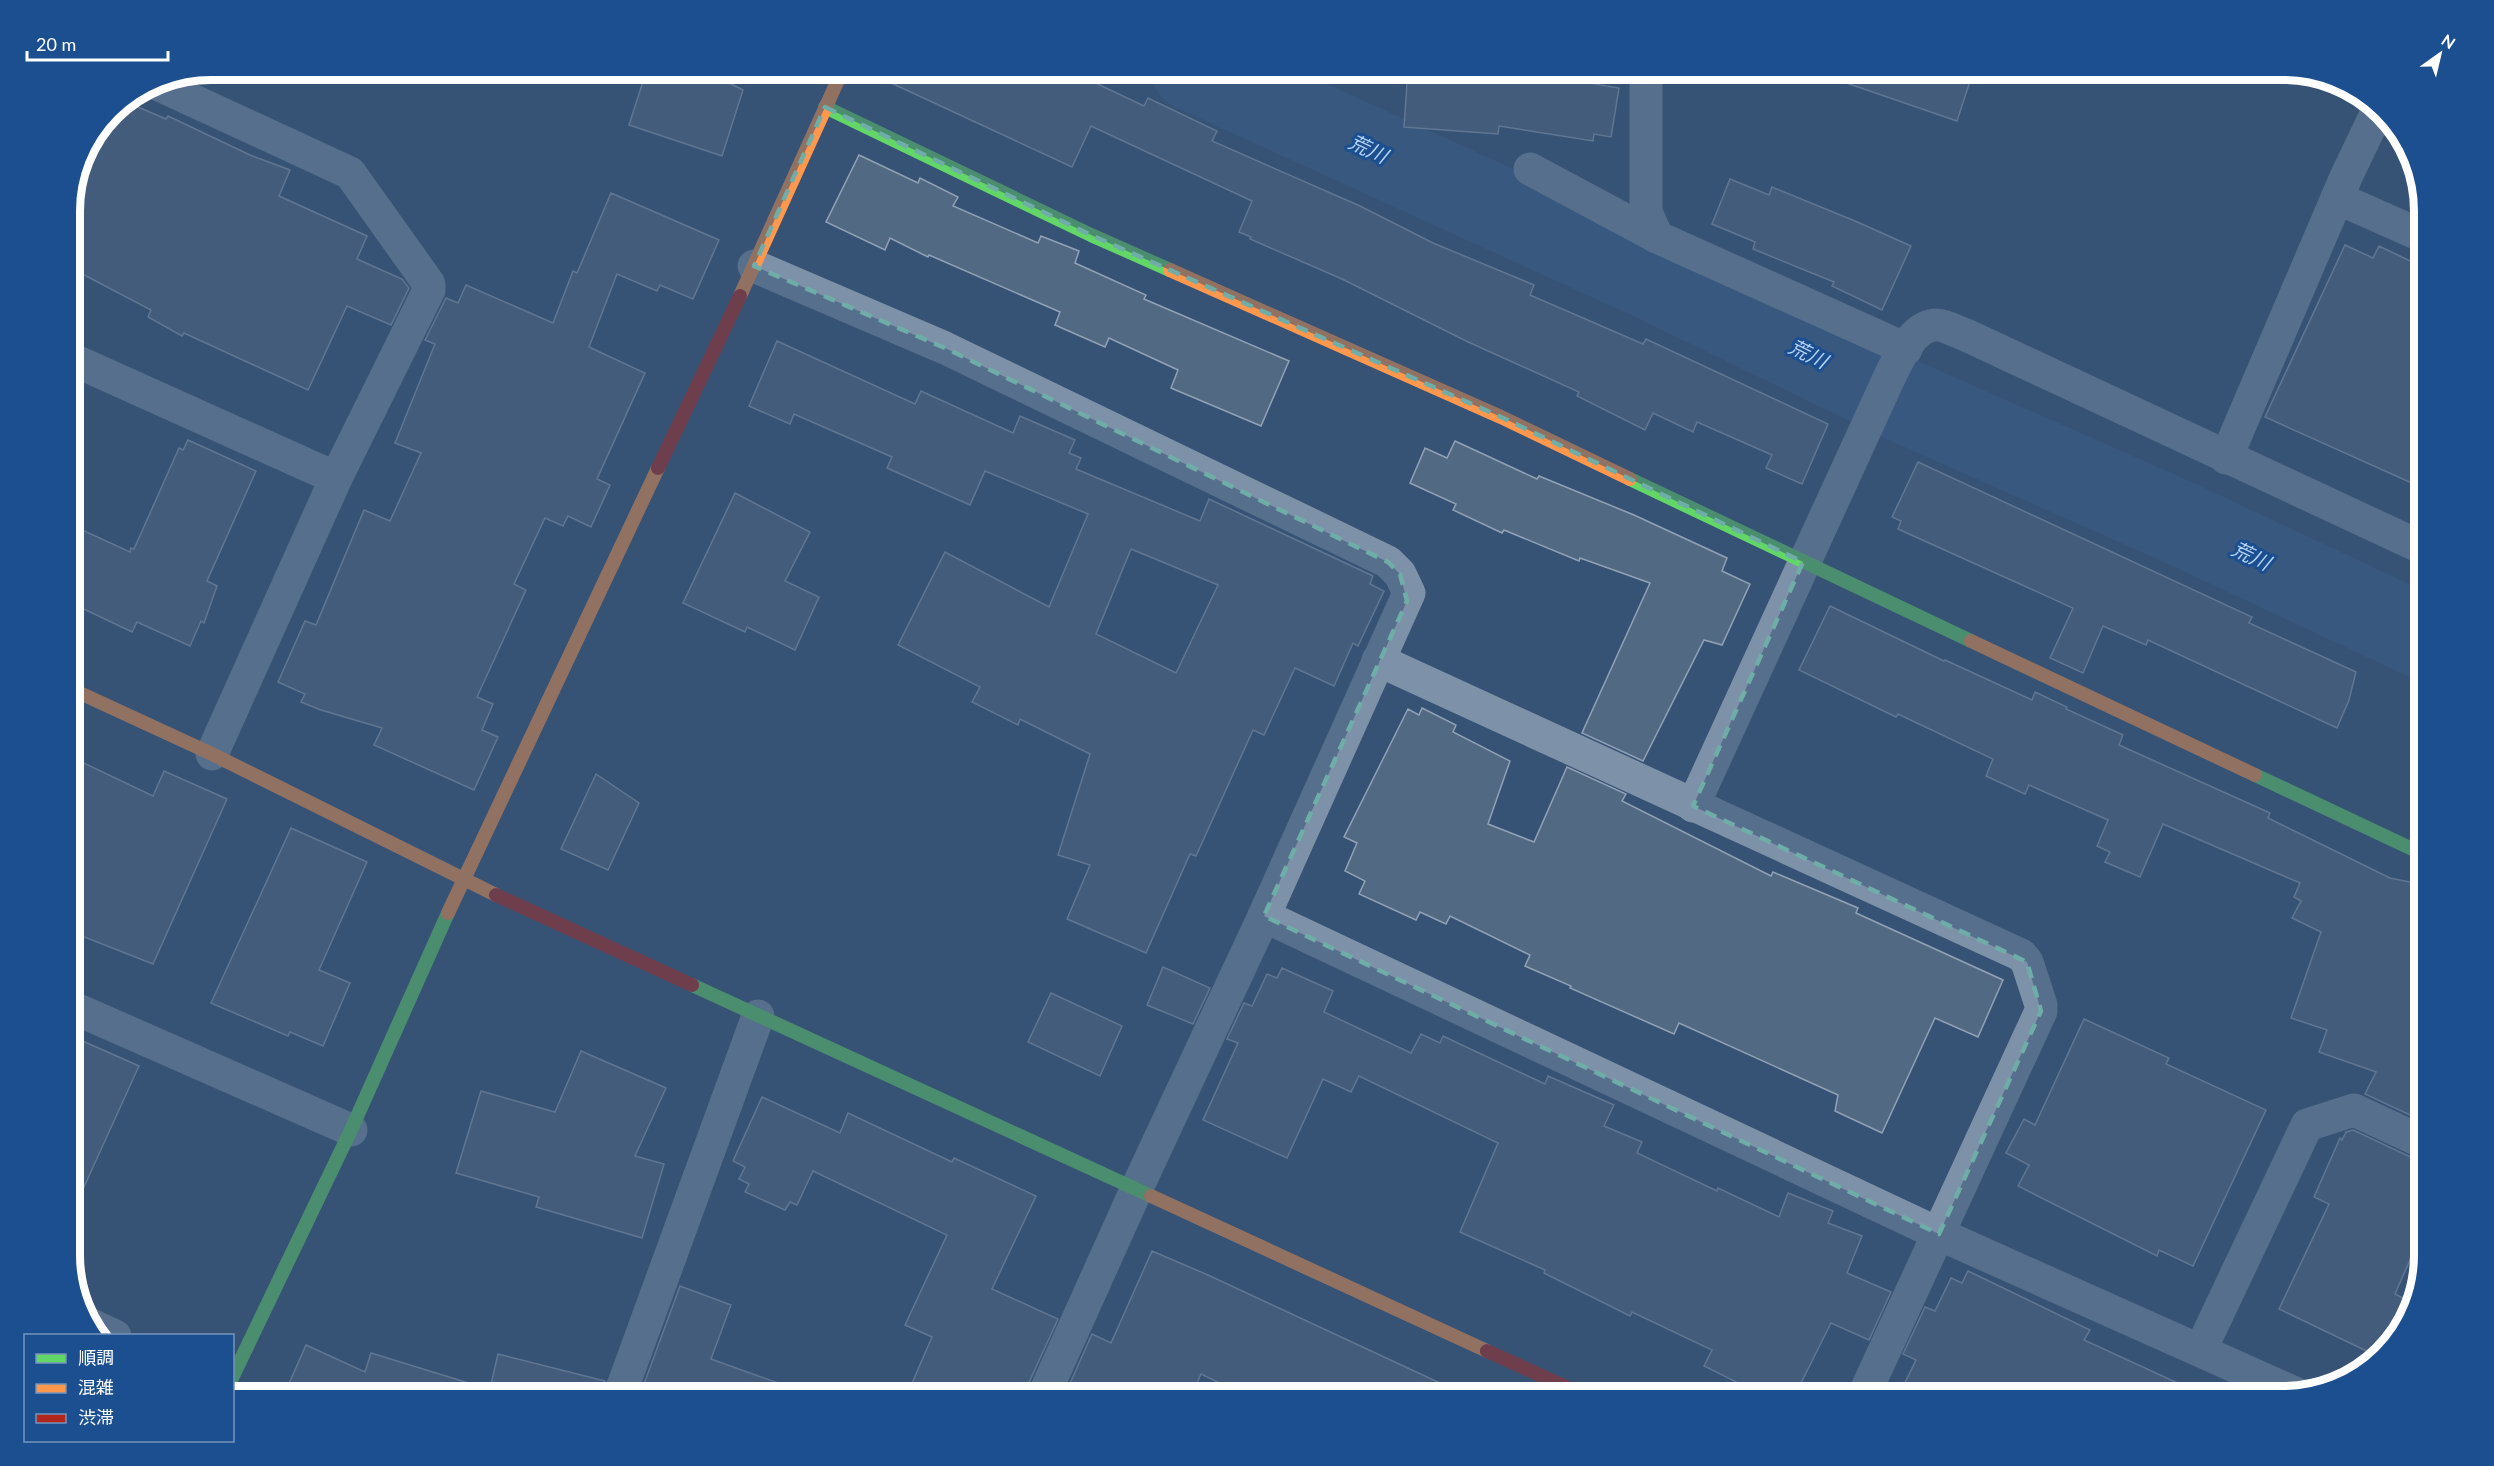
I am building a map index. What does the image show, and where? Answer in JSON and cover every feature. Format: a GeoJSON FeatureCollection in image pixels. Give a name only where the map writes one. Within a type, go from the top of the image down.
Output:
{"type":"FeatureCollection","features":[{"type":"Feature","properties":{"kind":"street"},"geometry":{"type":"LineString","coordinates":[[234,1374],[351,1130],[463,880],[754,266],[838,79]]}},
{"type":"Feature","properties":{"kind":"street"},"geometry":{"type":"LineString","coordinates":[[1646,79],[1646,212],[1658,237]]}},
{"type":"Feature","properties":{"kind":"street"},"geometry":{"type":"LineString","coordinates":[[165,87],[350,173],[429,284],[429,290],[336,478],[213,754]]}},
{"type":"Feature","properties":{"kind":"street"},"geometry":{"type":"LineString","coordinates":[[825,107],[1091,235],[1501,417],[2414,850]]}},
{"type":"Feature","properties":{"kind":"street"},"geometry":{"type":"LineString","coordinates":[[2226,458],[2337,198],[2375,117]]}},
{"type":"Feature","properties":{"kind":"street"},"geometry":{"type":"LineString","coordinates":[[1530,169],[1658,237],[1906,349]]}},
{"type":"Feature","properties":{"kind":"street"},"geometry":{"type":"LineString","coordinates":[[2337,198],[2414,232]]}},
{"type":"Feature","properties":{"kind":"street"},"geometry":{"type":"LineString","coordinates":[[754,266],[945,348],[1388,562],[1400,574],[1409,593],[1264,916],[1048,1386]]}},
{"type":"Feature","properties":{"kind":"street"},"geometry":{"type":"LineString","coordinates":[[1693,806],[1889,378],[1906,349],[1925,328],[1936,324],[1966,335],[2414,544]]}},
{"type":"Feature","properties":{"kind":"street"},"geometry":{"type":"LineString","coordinates":[[80,363],[336,478]]}},
{"type":"Feature","properties":{"kind":"street"},"geometry":{"type":"LineString","coordinates":[[1378,660],[2021,955],[2027,962],[2041,1011],[1868,1386]]}},
{"type":"Feature","properties":{"kind":"street"},"geometry":{"type":"LineString","coordinates":[[80,693],[213,754],[463,880],[1564,1386]]}},
{"type":"Feature","properties":{"kind":"street"},"geometry":{"type":"LineString","coordinates":[[1264,916],[1939,1234],[2280,1386]]}},
{"type":"Feature","properties":{"kind":"street"},"geometry":{"type":"LineString","coordinates":[[80,1011],[351,1130]]}},
{"type":"Feature","properties":{"kind":"street"},"geometry":{"type":"LineString","coordinates":[[623,1386],[758,1016]]}},
{"type":"Feature","properties":{"kind":"street"},"geometry":{"type":"LineString","coordinates":[[2201,1349],[2307,1125],[2354,1110],[2414,1138]]}},
{"type":"Feature","properties":{"kind":"highlighted area"},"geometry":{"type":"Polygon","coordinates":[[[825,107],[1091,235],[1501,417],[1803,562],[1693,806],[2027,962],[2041,1011],[1939,1234],[1264,916],[1407,601],[1400,574],[1388,562],[945,348],[754,266],[825,107]]]}},
{"type":"Feature","properties":{"kind":"building"},"geometry":{"type":"Polygon","coordinates":[[[644,79],[721,79],[743,90],[722,156],[629,125],[644,79]]]}},
{"type":"Feature","properties":{"kind":"building"},"geometry":{"type":"Polygon","coordinates":[[[883,79],[1087,79],[1144,106],[1148,98],[1217,131],[1212,141],[1360,206],[1433,243],[1534,285],[1530,295],[1643,344],[1646,339],[1828,424],[1802,484],[1766,468],[1772,455],[1697,422],[1693,432],[1653,413],[1645,430],[1577,396],[1579,392],[1466,341],[1342,279],[1250,239],[1251,237],[1239,232],[1252,201],[1091,126],[1072,167],[883,79]]]}},
{"type":"Feature","properties":{"kind":"building"},"geometry":{"type":"Polygon","coordinates":[[[1407,79],[1565,79],[1619,88],[1611,137],[1594,134],[1593,141],[1499,126],[1498,134],[1404,127],[1407,79]]]}},
{"type":"Feature","properties":{"kind":"building"},"geometry":{"type":"Polygon","coordinates":[[[1835,79],[1971,79],[1957,121],[1835,79]]]}},
{"type":"Feature","properties":{"kind":"building"},"geometry":{"type":"Polygon","coordinates":[[[134,105],[166,119],[168,116],[250,155],[290,170],[279,196],[367,236],[357,259],[402,279],[409,288],[391,325],[347,306],[308,390],[184,333],[182,336],[148,317],[151,310],[80,273],[80,202],[89,160],[112,124],[134,105]]]}},
{"type":"Feature","properties":{"kind":"building"},"geometry":{"type":"Polygon","coordinates":[[[859,155],[918,183],[920,178],[958,197],[953,206],[1038,243],[1041,236],[1079,251],[1075,263],[1146,295],[1144,299],[1289,361],[1261,426],[1171,388],[1178,370],[1109,338],[1105,347],[1055,325],[1060,312],[929,255],[928,257],[890,238],[885,250],[826,222],[859,155]]]}},
{"type":"Feature","properties":{"kind":"building"},"geometry":{"type":"Polygon","coordinates":[[[1730,179],[1769,195],[1772,187],[1911,246],[1882,310],[1832,286],[1834,282],[1753,249],[1755,242],[1712,224],[1730,179]]]}},
{"type":"Feature","properties":{"kind":"building"},"geometry":{"type":"Polygon","coordinates":[[[611,193],[719,240],[693,299],[660,285],[657,291],[617,274],[589,347],[645,373],[597,479],[610,485],[591,527],[568,516],[563,526],[545,518],[514,584],[526,590],[477,697],[493,704],[482,730],[498,737],[474,790],[374,745],[382,728],[301,702],[305,694],[278,682],[305,621],[316,625],[364,510],[390,521],[421,453],[395,443],[435,344],[425,340],[446,298],[458,303],[466,285],[553,323],[573,271],[577,273],[611,193]]]}},
{"type":"Feature","properties":{"kind":"building"},"geometry":{"type":"Polygon","coordinates":[[[2345,245],[2373,258],[2379,246],[2414,263],[2414,484],[2265,417],[2345,245]]]}},
{"type":"Feature","properties":{"kind":"building"},"geometry":{"type":"Polygon","coordinates":[[[777,341],[915,404],[921,391],[1013,433],[1020,416],[1075,440],[1069,453],[1081,458],[1076,469],[1200,521],[1209,499],[1373,576],[1370,584],[1384,591],[1358,646],[1353,643],[1334,686],[1295,668],[1264,735],[1253,730],[1196,856],[1190,854],[1146,953],[1067,919],[1090,865],[1058,855],[1090,754],[1020,719],[1018,725],[972,702],[980,687],[898,645],[945,552],[1049,607],[1088,514],[985,471],[970,505],[887,468],[892,457],[794,414],[790,424],[749,406],[777,341]],[[1131,549],[1096,634],[1176,673],[1218,585],[1131,549]]]}},
{"type":"Feature","properties":{"kind":"building"},"geometry":{"type":"Polygon","coordinates":[[[188,440],[256,471],[207,581],[217,586],[204,623],[201,621],[190,646],[137,622],[132,632],[80,607],[80,529],[130,552],[131,548],[134,549],[179,448],[183,450],[188,440]]]}},
{"type":"Feature","properties":{"kind":"building"},"geometry":{"type":"Polygon","coordinates":[[[1455,441],[1537,479],[1539,476],[1634,515],[1727,558],[1722,571],[1750,584],[1722,645],[1704,640],[1643,761],[1582,733],[1650,583],[1580,558],[1579,561],[1504,530],[1502,533],[1453,510],[1456,504],[1410,483],[1425,448],[1447,458],[1455,441]]]}},
{"type":"Feature","properties":{"kind":"building"},"geometry":{"type":"Polygon","coordinates":[[[1918,462],[2252,617],[2249,623],[2356,672],[2349,700],[2337,728],[2148,640],[2146,645],[2103,626],[2083,673],[2050,658],[2073,608],[1898,529],[1901,521],[1892,517],[1918,462]]]}},
{"type":"Feature","properties":{"kind":"building"},"geometry":{"type":"Polygon","coordinates":[[[735,493],[810,532],[785,581],[819,597],[795,650],[747,627],[745,632],[683,603],[735,493]]]}},
{"type":"Feature","properties":{"kind":"building"},"geometry":{"type":"Polygon","coordinates":[[[1830,606],[2032,700],[2035,692],[2067,707],[2066,709],[2123,735],[2119,745],[2270,813],[2268,818],[2390,878],[2414,883],[2414,1117],[2365,1094],[2376,1072],[2319,1052],[2327,1030],[2291,1018],[2321,932],[2292,918],[2301,901],[2294,897],[2300,883],[2163,824],[2140,877],[2105,862],[2110,852],[2097,846],[2108,820],[2029,785],[2025,794],[1986,776],[1993,759],[1898,714],[1896,717],[1799,670],[1830,606]]]}},
{"type":"Feature","properties":{"kind":"building"},"geometry":{"type":"Polygon","coordinates":[[[1422,708],[1456,725],[1453,732],[1510,761],[1488,824],[1534,842],[1567,767],[1626,794],[1622,801],[1771,876],[1773,872],[1858,908],[1856,913],[2003,980],[1978,1037],[1935,1018],[1882,1133],[1835,1111],[1838,1095],[1679,1023],[1674,1034],[1570,988],[1571,986],[1525,966],[1530,955],[1450,916],[1446,924],[1420,912],[1416,920],[1359,894],[1365,881],[1345,871],[1357,843],[1344,837],[1408,709],[1419,715],[1422,708]]]}},
{"type":"Feature","properties":{"kind":"building"},"geometry":{"type":"Polygon","coordinates":[[[80,761],[153,796],[164,771],[227,799],[153,964],[80,935],[80,761]]]}},
{"type":"Feature","properties":{"kind":"building"},"geometry":{"type":"Polygon","coordinates":[[[596,774],[639,803],[608,870],[561,849],[596,774]]]}},
{"type":"Feature","properties":{"kind":"building"},"geometry":{"type":"Polygon","coordinates":[[[291,828],[367,862],[319,970],[350,983],[323,1046],[290,1032],[288,1036],[211,1003],[291,828]]]}},
{"type":"Feature","properties":{"kind":"building"},"geometry":{"type":"Polygon","coordinates":[[[1163,967],[1210,988],[1193,1024],[1147,1005],[1163,967]]]}},
{"type":"Feature","properties":{"kind":"building"},"geometry":{"type":"Polygon","coordinates":[[[1282,968],[1333,991],[1324,1012],[1411,1053],[1421,1034],[1440,1043],[1443,1036],[1545,1084],[1548,1076],[1614,1105],[1604,1126],[1642,1142],[1637,1153],[1779,1217],[1788,1193],[1833,1211],[1828,1223],[1862,1236],[1847,1273],[1891,1292],[1869,1340],[1831,1323],[1800,1386],[1744,1386],[1704,1366],[1712,1350],[1632,1312],[1630,1316],[1544,1273],[1545,1270],[1460,1232],[1498,1143],[1359,1076],[1351,1092],[1323,1079],[1287,1158],[1203,1120],[1238,1043],[1227,1039],[1244,1003],[1252,1006],[1267,974],[1277,978],[1282,968]]]}},
{"type":"Feature","properties":{"kind":"building"},"geometry":{"type":"Polygon","coordinates":[[[1051,993],[1122,1026],[1100,1076],[1028,1042],[1051,993]]]}},
{"type":"Feature","properties":{"kind":"building"},"geometry":{"type":"Polygon","coordinates":[[[2084,1019],[2169,1058],[2166,1064],[2266,1110],[2193,1266],[2159,1250],[2157,1256],[2018,1186],[2029,1165],[2006,1153],[2024,1119],[2035,1125],[2084,1019]]]}},
{"type":"Feature","properties":{"kind":"building"},"geometry":{"type":"Polygon","coordinates":[[[80,1040],[139,1066],[80,1196],[80,1040]]]}},
{"type":"Feature","properties":{"kind":"building"},"geometry":{"type":"Polygon","coordinates":[[[581,1051],[666,1088],[635,1156],[664,1164],[642,1238],[536,1207],[539,1197],[456,1173],[481,1091],[555,1112],[581,1051]]]}},
{"type":"Feature","properties":{"kind":"building"},"geometry":{"type":"Polygon","coordinates":[[[762,1097],[840,1133],[848,1113],[952,1162],[954,1158],[1036,1196],[992,1289],[1058,1319],[1027,1386],[911,1386],[932,1337],[905,1325],[947,1235],[813,1171],[797,1205],[790,1202],[785,1210],[745,1192],[749,1184],[739,1179],[745,1167],[733,1161],[762,1097]]]}},
{"type":"Feature","properties":{"kind":"building"},"geometry":{"type":"Polygon","coordinates":[[[2353,1130],[2414,1159],[2414,1251],[2395,1294],[2407,1300],[2397,1321],[2370,1353],[2279,1309],[2329,1204],[2314,1197],[2340,1138],[2342,1140],[2346,1132],[2353,1130]]]}},
{"type":"Feature","properties":{"kind":"building"},"geometry":{"type":"Polygon","coordinates":[[[1152,1251],[1446,1386],[1296,1386],[1289,1383],[1288,1386],[1226,1386],[1201,1374],[1196,1386],[1069,1386],[1092,1334],[1111,1343],[1152,1251]]]}},
{"type":"Feature","properties":{"kind":"building"},"geometry":{"type":"Polygon","coordinates":[[[1968,1271],[2090,1330],[2084,1340],[2184,1386],[1903,1386],[1916,1360],[1903,1354],[1925,1307],[1935,1311],[1951,1278],[1962,1283],[1968,1271]]]}},
{"type":"Feature","properties":{"kind":"building"},"geometry":{"type":"Polygon","coordinates":[[[680,1286],[731,1305],[711,1359],[786,1386],[650,1386],[644,1384],[680,1286]]]}},
{"type":"Feature","properties":{"kind":"building"},"geometry":{"type":"Polygon","coordinates":[[[306,1345],[365,1372],[371,1353],[478,1386],[288,1386],[306,1345]]]}},
{"type":"Feature","properties":{"kind":"building"},"geometry":{"type":"Polygon","coordinates":[[[498,1354],[605,1381],[604,1386],[491,1386],[498,1354]]]}},
{"type":"Feature","properties":{"kind":"waterway","name":"荒川"},"geometry":{"type":"LineString","coordinates":[[1215,79],[1651,278],[1909,403],[2180,523],[2414,633]]}},
{"type":"Feature","properties":{"kind":"traffic: fast"},"geometry":{"type":"LineString","coordinates":[[825,107],[1091,235],[1170,270]]}},
{"type":"Feature","properties":{"kind":"traffic: fast"},"geometry":{"type":"LineString","coordinates":[[1630,479],[1971,641]]}},
{"type":"Feature","properties":{"kind":"traffic: fast"},"geometry":{"type":"LineString","coordinates":[[2255,775],[2414,850]]}},
{"type":"Feature","properties":{"kind":"traffic: fast"},"geometry":{"type":"LineString","coordinates":[[234,1374],[351,1130],[448,913]]}},
{"type":"Feature","properties":{"kind":"traffic: fast"},"geometry":{"type":"LineString","coordinates":[[692,985],[1151,1196]]}},
{"type":"Feature","properties":{"kind":"traffic: slow"},"geometry":{"type":"LineString","coordinates":[[740,296],[838,79]]}},
{"type":"Feature","properties":{"kind":"traffic: slow"},"geometry":{"type":"LineString","coordinates":[[1170,270],[1501,417],[1630,479]]}},
{"type":"Feature","properties":{"kind":"traffic: slow"},"geometry":{"type":"LineString","coordinates":[[448,913],[658,468]]}},
{"type":"Feature","properties":{"kind":"traffic: slow"},"geometry":{"type":"LineString","coordinates":[[1971,641],[2255,775]]}},
{"type":"Feature","properties":{"kind":"traffic: slow"},"geometry":{"type":"LineString","coordinates":[[80,693],[212,754],[496,895]]}},
{"type":"Feature","properties":{"kind":"traffic: slow"},"geometry":{"type":"LineString","coordinates":[[1151,1196],[1487,1351]]}},
{"type":"Feature","properties":{"kind":"traffic: jam"},"geometry":{"type":"LineString","coordinates":[[658,468],[740,296]]}},
{"type":"Feature","properties":{"kind":"traffic: jam"},"geometry":{"type":"LineString","coordinates":[[496,895],[692,985]]}},
{"type":"Feature","properties":{"kind":"traffic: jam"},"geometry":{"type":"LineString","coordinates":[[1487,1351],[1564,1386]]}}]}
